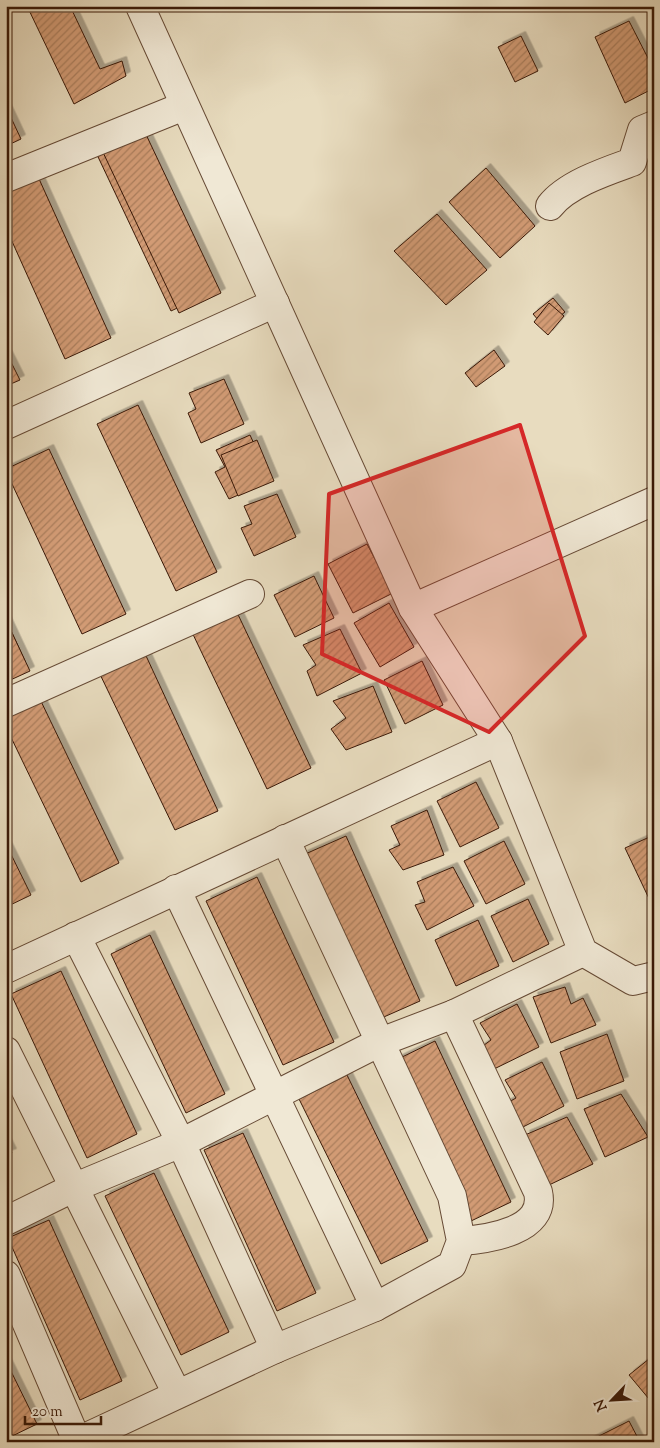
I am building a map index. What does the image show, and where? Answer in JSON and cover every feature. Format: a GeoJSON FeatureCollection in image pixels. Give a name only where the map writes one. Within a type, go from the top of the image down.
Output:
{"type":"FeatureCollection","features":[{"type":"Feature","properties":{"kind":"lane"},"geometry":{"type":"LineString","coordinates":[[140,6],[413,608],[498,741],[583,952],[634,981],[654,976]]}},
{"type":"Feature","properties":{"kind":"lane"},"geometry":{"type":"LineString","coordinates":[[6,178],[184,106]]}},
{"type":"Feature","properties":{"kind":"lane"},"geometry":{"type":"LineString","coordinates":[[550,206],[557,197],[602,172],[632,162],[642,130],[654,125]]}},
{"type":"Feature","properties":{"kind":"lane"},"geometry":{"type":"LineString","coordinates":[[6,425],[275,303]]}},
{"type":"Feature","properties":{"kind":"lane"},"geometry":{"type":"LineString","coordinates":[[413,608],[654,501]]}},
{"type":"Feature","properties":{"kind":"lane"},"geometry":{"type":"LineString","coordinates":[[6,703],[250,594]]}},
{"type":"Feature","properties":{"kind":"lane"},"geometry":{"type":"LineString","coordinates":[[6,969],[498,741]]}},
{"type":"Feature","properties":{"kind":"lane"},"geometry":{"type":"LineString","coordinates":[[6,1275],[77,1442],[275,1349],[375,1307],[452,1265],[461,1242],[452,1196],[378,1043],[285,840]]}},
{"type":"Feature","properties":{"kind":"lane"},"geometry":{"type":"LineString","coordinates":[[176,889],[375,1307]]}},
{"type":"Feature","properties":{"kind":"lane"},"geometry":{"type":"LineString","coordinates":[[76,936],[180,1143],[275,1349]]}},
{"type":"Feature","properties":{"kind":"lane"},"geometry":{"type":"LineString","coordinates":[[6,1221],[73,1188],[180,1143],[378,1043],[454,1014],[583,952]]}},
{"type":"Feature","properties":{"kind":"lane"},"geometry":{"type":"LineString","coordinates":[[454,1014],[499,1113],[538,1192],[540,1202],[536,1214],[525,1224],[492,1238],[461,1242]]}},
{"type":"Feature","properties":{"kind":"lane"},"geometry":{"type":"LineString","coordinates":[[6,1051],[177,1394]]}},
{"type":"Feature","properties":{"kind":"highlighted area"},"geometry":{"type":"Polygon","coordinates":[[[520,425],[585,636],[489,732],[322,654],[329,494],[520,425]]]}},
{"type":"Feature","properties":{"kind":"building"},"geometry":{"type":"Polygon","coordinates":[[[27,6],[70,6],[100,69],[122,61],[126,76],[74,104],[27,6]]]}},
{"type":"Feature","properties":{"kind":"building"},"geometry":{"type":"Polygon","coordinates":[[[629,21],[650,62],[654,62],[654,88],[625,103],[595,37],[629,21]]]}},
{"type":"Feature","properties":{"kind":"building"},"geometry":{"type":"Polygon","coordinates":[[[521,36],[538,71],[515,82],[498,47],[521,36]]]}},
{"type":"Feature","properties":{"kind":"building"},"geometry":{"type":"Polygon","coordinates":[[[6,107],[21,139],[6,146],[6,107]]]}},
{"type":"Feature","properties":{"kind":"building"},"geometry":{"type":"Polygon","coordinates":[[[134,122],[215,290],[171,311],[91,142],[134,122]]]}},
{"type":"Feature","properties":{"kind":"building"},"geometry":{"type":"Polygon","coordinates":[[[142,126],[221,293],[179,313],[100,146],[142,126]]]}},
{"type":"Feature","properties":{"kind":"building"},"geometry":{"type":"Polygon","coordinates":[[[486,168],[535,226],[500,258],[449,202],[486,168]]]}},
{"type":"Feature","properties":{"kind":"building"},"geometry":{"type":"Polygon","coordinates":[[[35,170],[111,338],[65,359],[6,228],[6,183],[35,170]]]}},
{"type":"Feature","properties":{"kind":"building"},"geometry":{"type":"Polygon","coordinates":[[[437,214],[487,270],[446,305],[394,251],[437,214]]]}},
{"type":"Feature","properties":{"kind":"building"},"geometry":{"type":"Polygon","coordinates":[[[553,298],[565,312],[545,328],[533,314],[553,298]]]}},
{"type":"Feature","properties":{"kind":"building"},"geometry":{"type":"Polygon","coordinates":[[[549,303],[564,316],[548,335],[534,322],[549,303]]]}},
{"type":"Feature","properties":{"kind":"building"},"geometry":{"type":"Polygon","coordinates":[[[494,350],[505,366],[476,387],[465,373],[494,350]]]}},
{"type":"Feature","properties":{"kind":"building"},"geometry":{"type":"Polygon","coordinates":[[[6,352],[20,380],[6,386],[6,352]]]}},
{"type":"Feature","properties":{"kind":"building"},"geometry":{"type":"Polygon","coordinates":[[[224,379],[244,424],[201,443],[188,413],[196,409],[189,393],[224,379]]]}},
{"type":"Feature","properties":{"kind":"building"},"geometry":{"type":"Polygon","coordinates":[[[138,405],[217,572],[176,591],[97,424],[138,405]]]}},
{"type":"Feature","properties":{"kind":"building"},"geometry":{"type":"Polygon","coordinates":[[[250,435],[271,481],[229,499],[215,472],[225,467],[216,450],[250,435]]]}},
{"type":"Feature","properties":{"kind":"building"},"geometry":{"type":"Polygon","coordinates":[[[257,440],[274,481],[238,496],[221,455],[257,440]]]}},
{"type":"Feature","properties":{"kind":"building"},"geometry":{"type":"Polygon","coordinates":[[[49,449],[126,614],[82,634],[6,471],[6,469],[49,449]]]}},
{"type":"Feature","properties":{"kind":"building"},"geometry":{"type":"Polygon","coordinates":[[[277,494],[296,537],[254,556],[241,528],[252,524],[244,506],[277,494]]]}},
{"type":"Feature","properties":{"kind":"building"},"geometry":{"type":"Polygon","coordinates":[[[367,544],[393,593],[353,613],[328,564],[367,544]]]}},
{"type":"Feature","properties":{"kind":"building"},"geometry":{"type":"Polygon","coordinates":[[[314,576],[334,618],[295,637],[274,595],[314,576]]]}},
{"type":"Feature","properties":{"kind":"building"},"geometry":{"type":"Polygon","coordinates":[[[389,603],[414,647],[380,667],[354,623],[389,603]]]}},
{"type":"Feature","properties":{"kind":"building"},"geometry":{"type":"Polygon","coordinates":[[[233,604],[311,768],[267,789],[189,626],[233,604]]]}},
{"type":"Feature","properties":{"kind":"building"},"geometry":{"type":"Polygon","coordinates":[[[6,620],[25,661],[6,670],[6,620]]]}},
{"type":"Feature","properties":{"kind":"building"},"geometry":{"type":"Polygon","coordinates":[[[6,620],[30,671],[6,682],[6,620]]]}},
{"type":"Feature","properties":{"kind":"building"},"geometry":{"type":"Polygon","coordinates":[[[340,629],[362,673],[317,696],[307,671],[316,665],[303,645],[340,629]]]}},
{"type":"Feature","properties":{"kind":"building"},"geometry":{"type":"Polygon","coordinates":[[[141,645],[218,811],[175,830],[96,666],[141,645]]]}},
{"type":"Feature","properties":{"kind":"building"},"geometry":{"type":"Polygon","coordinates":[[[422,661],[443,705],[405,724],[384,680],[422,661]]]}},
{"type":"Feature","properties":{"kind":"building"},"geometry":{"type":"Polygon","coordinates":[[[373,686],[392,732],[346,750],[331,729],[346,718],[333,701],[373,686]]]}},
{"type":"Feature","properties":{"kind":"building"},"geometry":{"type":"Polygon","coordinates":[[[37,693],[119,863],[81,882],[6,727],[6,709],[37,693]]]}},
{"type":"Feature","properties":{"kind":"building"},"geometry":{"type":"Polygon","coordinates":[[[476,782],[499,828],[460,847],[437,801],[476,782]]]}},
{"type":"Feature","properties":{"kind":"building"},"geometry":{"type":"Polygon","coordinates":[[[427,810],[444,855],[403,870],[389,850],[400,845],[391,826],[427,810]]]}},
{"type":"Feature","properties":{"kind":"building"},"geometry":{"type":"Polygon","coordinates":[[[654,835],[654,907],[653,907],[625,848],[654,835]]]}},
{"type":"Feature","properties":{"kind":"building"},"geometry":{"type":"Polygon","coordinates":[[[346,836],[420,1001],[377,1020],[303,855],[346,836]]]}},
{"type":"Feature","properties":{"kind":"building"},"geometry":{"type":"Polygon","coordinates":[[[504,841],[525,884],[486,904],[464,861],[504,841]]]}},
{"type":"Feature","properties":{"kind":"building"},"geometry":{"type":"Polygon","coordinates":[[[6,844],[31,895],[6,907],[6,844]]]}},
{"type":"Feature","properties":{"kind":"building"},"geometry":{"type":"Polygon","coordinates":[[[453,867],[474,906],[427,930],[415,905],[425,902],[417,882],[453,867]]]}},
{"type":"Feature","properties":{"kind":"building"},"geometry":{"type":"Polygon","coordinates":[[[257,877],[334,1042],[283,1065],[206,901],[257,877]]]}},
{"type":"Feature","properties":{"kind":"building"},"geometry":{"type":"Polygon","coordinates":[[[528,899],[549,944],[513,962],[491,916],[528,899]]]}},
{"type":"Feature","properties":{"kind":"building"},"geometry":{"type":"Polygon","coordinates":[[[478,920],[499,966],[456,986],[435,940],[478,920]]]}},
{"type":"Feature","properties":{"kind":"building"},"geometry":{"type":"Polygon","coordinates":[[[150,935],[225,1094],[186,1113],[111,954],[150,935]]]}},
{"type":"Feature","properties":{"kind":"building"},"geometry":{"type":"Polygon","coordinates":[[[61,971],[137,1134],[87,1158],[11,994],[61,971]]]}},
{"type":"Feature","properties":{"kind":"building"},"geometry":{"type":"Polygon","coordinates":[[[565,987],[571,1004],[583,998],[596,1025],[551,1043],[533,997],[565,987]]]}},
{"type":"Feature","properties":{"kind":"building"},"geometry":{"type":"Polygon","coordinates":[[[517,1004],[539,1047],[492,1070],[480,1048],[491,1040],[480,1023],[517,1004]]]}},
{"type":"Feature","properties":{"kind":"building"},"geometry":{"type":"Polygon","coordinates":[[[607,1034],[624,1081],[577,1099],[560,1052],[607,1034]]]}},
{"type":"Feature","properties":{"kind":"building"},"geometry":{"type":"Polygon","coordinates":[[[435,1041],[511,1202],[471,1221],[396,1060],[435,1041]]]}},
{"type":"Feature","properties":{"kind":"building"},"geometry":{"type":"Polygon","coordinates":[[[542,1062],[564,1106],[521,1128],[505,1104],[516,1098],[505,1080],[542,1062]]]}},
{"type":"Feature","properties":{"kind":"building"},"geometry":{"type":"Polygon","coordinates":[[[347,1075],[428,1241],[381,1264],[299,1099],[347,1075]]]}},
{"type":"Feature","properties":{"kind":"building"},"geometry":{"type":"Polygon","coordinates":[[[621,1094],[648,1137],[605,1157],[584,1109],[621,1094]]]}},
{"type":"Feature","properties":{"kind":"building"},"geometry":{"type":"Polygon","coordinates":[[[567,1117],[593,1164],[549,1185],[525,1135],[567,1117]]]}},
{"type":"Feature","properties":{"kind":"building"},"geometry":{"type":"Polygon","coordinates":[[[243,1133],[316,1293],[277,1311],[204,1150],[243,1133]]]}},
{"type":"Feature","properties":{"kind":"building"},"geometry":{"type":"Polygon","coordinates":[[[6,1141],[12,1153],[6,1155],[6,1141]]]}},
{"type":"Feature","properties":{"kind":"building"},"geometry":{"type":"Polygon","coordinates":[[[154,1173],[229,1332],[181,1355],[105,1196],[154,1173]]]}},
{"type":"Feature","properties":{"kind":"building"},"geometry":{"type":"Polygon","coordinates":[[[49,1220],[122,1381],[80,1400],[8,1238],[49,1220]]]}},
{"type":"Feature","properties":{"kind":"building"},"geometry":{"type":"Polygon","coordinates":[[[654,1355],[654,1405],[629,1375],[654,1355]]]}},
{"type":"Feature","properties":{"kind":"building"},"geometry":{"type":"Polygon","coordinates":[[[6,1361],[37,1424],[6,1439],[6,1361]]]}},
{"type":"Feature","properties":{"kind":"building"},"geometry":{"type":"Polygon","coordinates":[[[629,1421],[640,1442],[587,1442],[629,1421]]]}}]}
